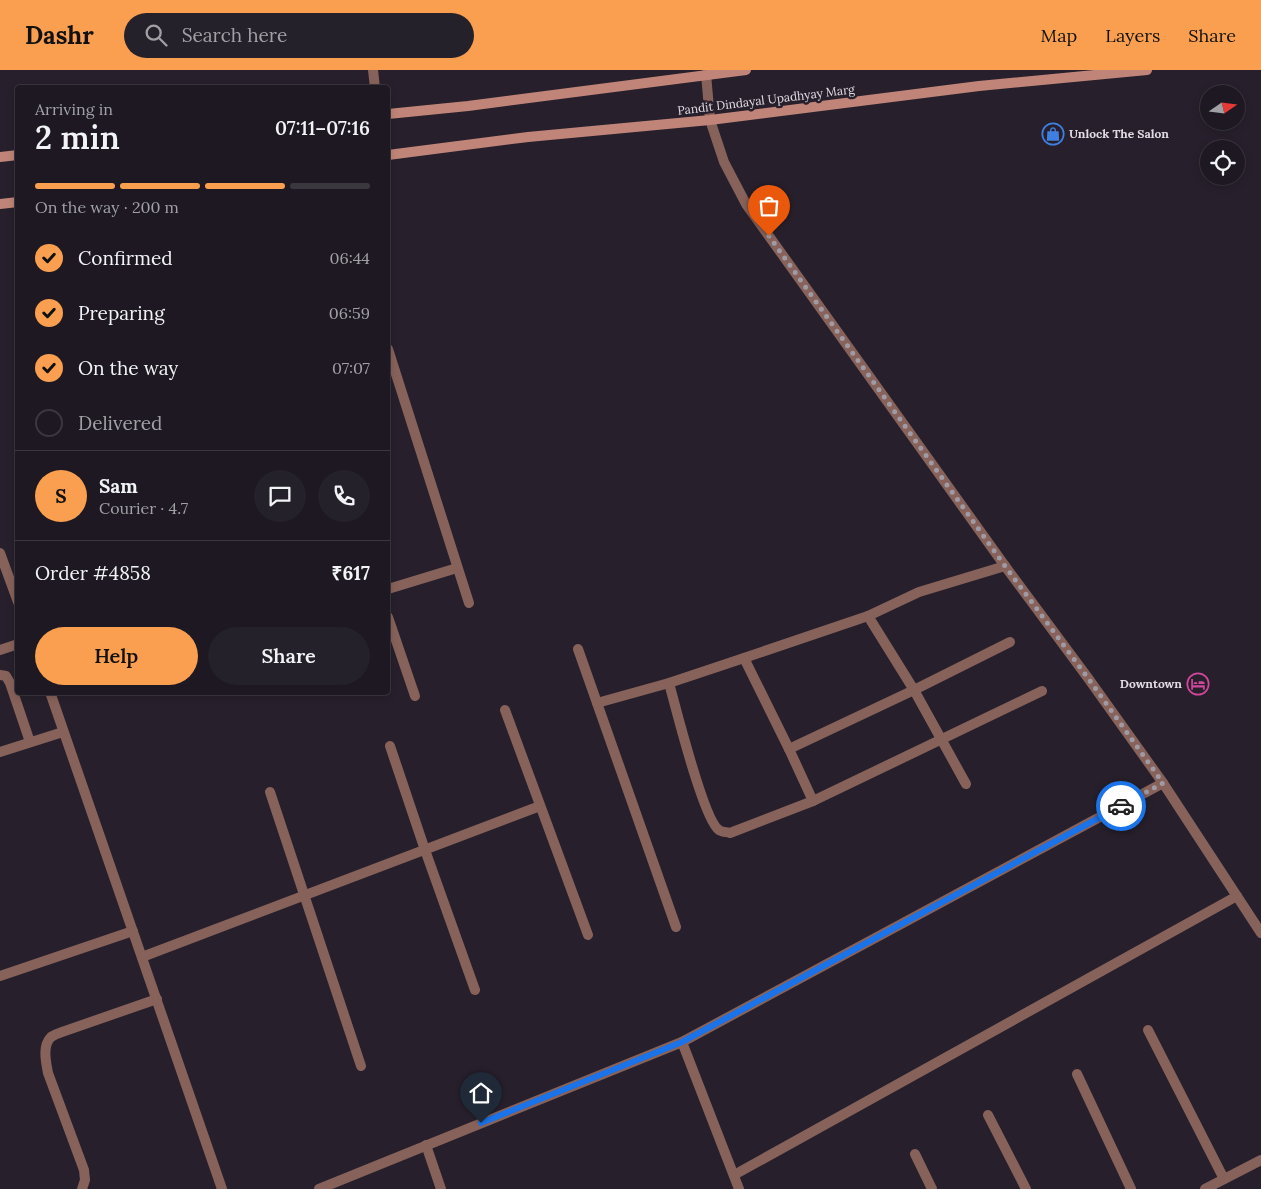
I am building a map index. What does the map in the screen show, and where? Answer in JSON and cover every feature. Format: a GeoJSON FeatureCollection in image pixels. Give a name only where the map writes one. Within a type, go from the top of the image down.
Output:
{"type":"FeatureCollection","features":[{"type":"Feature","properties":{"kind":"street"},"geometry":{"type":"LineString","coordinates":[[373,70],[375,85]]}},
{"type":"Feature","properties":{"kind":"street"},"geometry":{"type":"LineString","coordinates":[[390,114],[468,106],[746,70]]}},
{"type":"Feature","properties":{"kind":"street","name":"Pandit Dindayal Upadhyay Marg"},"geometry":{"type":"LineString","coordinates":[[390,155],[528,137],[710,120],[979,86],[1147,70]]}},
{"type":"Feature","properties":{"kind":"street"},"geometry":{"type":"LineString","coordinates":[[706,74],[710,120],[724,162],[746,204],[1163,783],[1261,933]]}},
{"type":"Feature","properties":{"kind":"street"},"geometry":{"type":"LineString","coordinates":[[0,157],[15,155]]}},
{"type":"Feature","properties":{"kind":"street"},"geometry":{"type":"LineString","coordinates":[[0,204],[15,202]]}},
{"type":"Feature","properties":{"kind":"street"},"geometry":{"type":"LineString","coordinates":[[390,355],[469,603]]}},
{"type":"Feature","properties":{"kind":"street"},"geometry":{"type":"LineString","coordinates":[[0,553],[15,594]]}},
{"type":"Feature","properties":{"kind":"street"},"geometry":{"type":"LineString","coordinates":[[597,703],[669,683],[744,658],[868,616],[919,592],[1005,566]]}},
{"type":"Feature","properties":{"kind":"street"},"geometry":{"type":"LineString","coordinates":[[390,588],[457,568]]}},
{"type":"Feature","properties":{"kind":"street"},"geometry":{"type":"LineString","coordinates":[[868,616],[914,690],[966,784]]}},
{"type":"Feature","properties":{"kind":"street"},"geometry":{"type":"LineString","coordinates":[[390,623],[415,696]]}},
{"type":"Feature","properties":{"kind":"street"},"geometry":{"type":"LineString","coordinates":[[789,749],[1010,642]]}},
{"type":"Feature","properties":{"kind":"street"},"geometry":{"type":"LineString","coordinates":[[0,650],[15,645]]}},
{"type":"Feature","properties":{"kind":"street"},"geometry":{"type":"LineString","coordinates":[[578,648],[676,928]]}},
{"type":"Feature","properties":{"kind":"street"},"geometry":{"type":"LineString","coordinates":[[744,658],[813,801]]}},
{"type":"Feature","properties":{"kind":"street"},"geometry":{"type":"LineString","coordinates":[[0,675],[6,676],[10,683],[30,742]]}},
{"type":"Feature","properties":{"kind":"street"},"geometry":{"type":"LineString","coordinates":[[669,683],[704,803],[711,820],[718,830],[730,833],[813,801],[1042,691]]}},
{"type":"Feature","properties":{"kind":"street"},"geometry":{"type":"LineString","coordinates":[[51,695],[222,1189]]}},
{"type":"Feature","properties":{"kind":"street"},"geometry":{"type":"LineString","coordinates":[[505,710],[588,935]]}},
{"type":"Feature","properties":{"kind":"street"},"geometry":{"type":"LineString","coordinates":[[0,752],[64,732]]}},
{"type":"Feature","properties":{"kind":"street"},"geometry":{"type":"LineString","coordinates":[[390,746],[475,990]]}},
{"type":"Feature","properties":{"kind":"street"},"geometry":{"type":"LineString","coordinates":[[319,1189],[682,1042],[1163,783]]}},
{"type":"Feature","properties":{"kind":"street"},"geometry":{"type":"LineString","coordinates":[[270,792],[361,1066]]}},
{"type":"Feature","properties":{"kind":"street"},"geometry":{"type":"LineString","coordinates":[[142,957],[540,806]]}},
{"type":"Feature","properties":{"kind":"street"},"geometry":{"type":"LineString","coordinates":[[734,1175],[1236,896]]}},
{"type":"Feature","properties":{"kind":"street"},"geometry":{"type":"LineString","coordinates":[[0,976],[134,931]]}},
{"type":"Feature","properties":{"kind":"street"},"geometry":{"type":"LineString","coordinates":[[82,1189],[85,1180],[84,1170],[48,1073],[45,1058],[46,1046],[51,1037],[62,1032],[156,1000]]}},
{"type":"Feature","properties":{"kind":"street"},"geometry":{"type":"LineString","coordinates":[[1148,1030],[1224,1179]]}},
{"type":"Feature","properties":{"kind":"street"},"geometry":{"type":"LineString","coordinates":[[682,1042],[739,1189]]}},
{"type":"Feature","properties":{"kind":"street"},"geometry":{"type":"LineString","coordinates":[[1077,1074],[1132,1189]]}},
{"type":"Feature","properties":{"kind":"street"},"geometry":{"type":"LineString","coordinates":[[988,1115],[1026,1189]]}},
{"type":"Feature","properties":{"kind":"street"},"geometry":{"type":"LineString","coordinates":[[426,1145],[442,1189]]}},
{"type":"Feature","properties":{"kind":"street"},"geometry":{"type":"LineString","coordinates":[[915,1154],[932,1189]]}},
{"type":"Feature","properties":{"kind":"street"},"geometry":{"type":"LineString","coordinates":[[1205,1189],[1261,1160]]}},
{"type":"Feature","properties":{"kind":"way so far"},"geometry":{"type":"LineString","coordinates":[[769,236],[1163,783],[1121,806]]}},
{"type":"Feature","properties":{"kind":"place","name":"Unlock The Salon"},"geometry":{"type":"Point","coordinates":[1053,134]}},
{"type":"Feature","properties":{"kind":"place","name":"Downtown"},"geometry":{"type":"Point","coordinates":[1198,684]}},
{"type":"Feature","properties":{"kind":"route"},"geometry":{"type":"LineString","coordinates":[[481,1123],[682,1042],[1121,806]]}}]}
